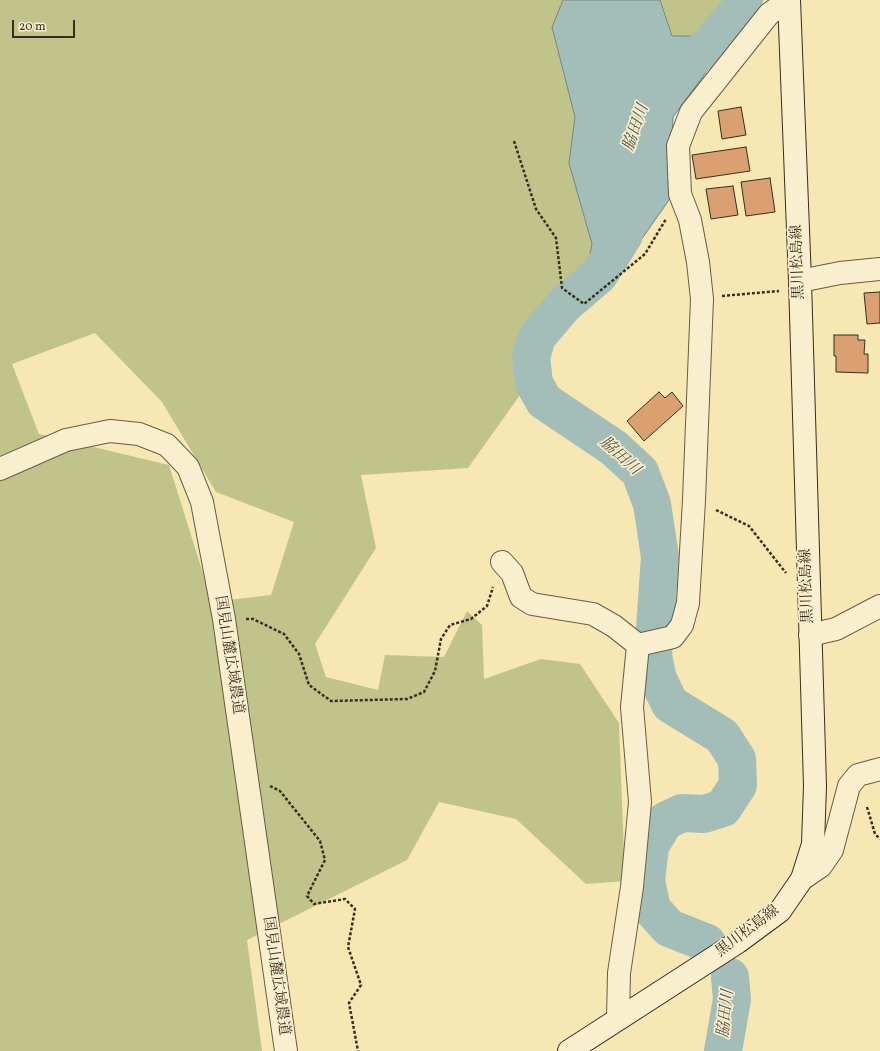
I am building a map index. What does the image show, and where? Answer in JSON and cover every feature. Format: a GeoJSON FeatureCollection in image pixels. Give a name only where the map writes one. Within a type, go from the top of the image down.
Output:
{"type":"FeatureCollection","features":[{"type":"Feature","properties":{"kind":"street"},"geometry":{"type":"LineString","coordinates":[[638,645],[673,637],[682,625],[688,603],[694,500],[702,298],[698,262],[690,220],[680,194],[678,146],[691,112],[769,14],[789,0]]}},
{"type":"Feature","properties":{"kind":"street","name":"黒川松島線"},"geometry":{"type":"LineString","coordinates":[[569,1051],[738,942],[780,910],[802,879],[813,844],[815,793],[800,281],[789,0]]}},
{"type":"Feature","properties":{"kind":"street"},"geometry":{"type":"LineString","coordinates":[[800,281],[840,273],[880,269]]}},
{"type":"Feature","properties":{"kind":"street","name":"国見山麓広域農道"},"geometry":{"type":"LineString","coordinates":[[0,468],[66,440],[110,430],[140,434],[167,445],[188,467],[202,502],[224,619],[286,1051]]}},
{"type":"Feature","properties":{"kind":"street"},"geometry":{"type":"LineString","coordinates":[[502,562],[512,573],[521,597],[532,604],[593,614],[614,626],[638,645]]}},
{"type":"Feature","properties":{"kind":"street"},"geometry":{"type":"LineString","coordinates":[[810,635],[836,629],[880,606]]}},
{"type":"Feature","properties":{"kind":"street"},"geometry":{"type":"LineString","coordinates":[[618,1019],[619,974],[632,887],[640,802],[632,707],[638,645]]}},
{"type":"Feature","properties":{"kind":"street"},"geometry":{"type":"LineString","coordinates":[[802,879],[821,866],[832,850],[849,786],[858,775],[880,770]]}},
{"type":"Feature","properties":{"kind":"path"},"geometry":{"type":"LineString","coordinates":[[514,141],[536,209],[556,238],[562,288],[584,304],[645,254],[680,194]]}},
{"type":"Feature","properties":{"kind":"path"},"geometry":{"type":"LineString","coordinates":[[702,298],[779,291],[800,281]]}},
{"type":"Feature","properties":{"kind":"path"},"geometry":{"type":"LineString","coordinates":[[694,500],[749,526],[809,602]]}},
{"type":"Feature","properties":{"kind":"path"},"geometry":{"type":"LineString","coordinates":[[224,619],[253,618],[284,634],[298,654],[309,685],[331,701],[407,699],[424,692],[435,671],[441,639],[450,625],[471,619],[487,606],[502,562]]}},
{"type":"Feature","properties":{"kind":"path"},"geometry":{"type":"LineString","coordinates":[[246,773],[280,791],[320,841],[325,860],[307,896],[314,904],[346,898],[354,909],[348,947],[361,985],[349,1003],[358,1051]]}},
{"type":"Feature","properties":{"kind":"path"},"geometry":{"type":"LineString","coordinates":[[858,775],[874,834],[880,839]]}},
{"type":"Feature","properties":{"kind":"green space"},"geometry":{"type":"Polygon","coordinates":[[[0,0],[563,0],[552,27],[575,117],[569,163],[592,244],[586,275],[529,336],[525,388],[468,468],[361,475],[376,548],[315,644],[326,677],[378,690],[385,655],[444,657],[467,611],[482,625],[484,679],[541,659],[580,664],[619,723],[625,881],[586,884],[516,819],[439,802],[407,860],[247,940],[262,1051],[0,1051],[0,0]],[[95,333],[12,364],[39,434],[169,465],[212,602],[271,595],[294,522],[216,492],[162,402],[95,333]]]}},
{"type":"Feature","properties":{"kind":"green space"},"geometry":{"type":"Polygon","coordinates":[[[660,0],[727,0],[725,5],[691,36],[672,36],[660,0]]]}},
{"type":"Feature","properties":{"kind":"water"},"geometry":{"type":"Polygon","coordinates":[[[563,0],[660,0],[672,36],[691,36],[712,64],[673,117],[669,200],[634,250],[599,280],[586,275],[592,244],[569,163],[575,117],[552,27],[563,0]]]}},
{"type":"Feature","properties":{"kind":"building"},"geometry":{"type":"Polygon","coordinates":[[[741,107],[746,135],[722,139],[718,111],[741,107]]]}},
{"type":"Feature","properties":{"kind":"building"},"geometry":{"type":"Polygon","coordinates":[[[746,147],[750,171],[696,179],[692,155],[746,147]]]}},
{"type":"Feature","properties":{"kind":"building"},"geometry":{"type":"Polygon","coordinates":[[[770,178],[775,212],[746,216],[741,182],[770,178]]]}},
{"type":"Feature","properties":{"kind":"building"},"geometry":{"type":"Polygon","coordinates":[[[733,186],[738,215],[711,219],[706,189],[733,186]]]}},
{"type":"Feature","properties":{"kind":"building"},"geometry":{"type":"Polygon","coordinates":[[[880,292],[880,323],[867,324],[864,293],[880,292]]]}},
{"type":"Feature","properties":{"kind":"building"},"geometry":{"type":"Polygon","coordinates":[[[834,335],[858,335],[858,340],[865,340],[864,354],[868,354],[868,373],[836,372],[834,335]]]}},
{"type":"Feature","properties":{"kind":"building"},"geometry":{"type":"Polygon","coordinates":[[[659,392],[665,398],[672,392],[683,406],[644,441],[627,421],[659,392]]]}},
{"type":"Feature","properties":{"kind":"waterway","name":"脇田川"},"geometry":{"type":"LineString","coordinates":[[662,84],[709,45],[743,6],[744,0]]}},
{"type":"Feature","properties":{"kind":"waterway","name":"脇田川"},"geometry":{"type":"LineString","coordinates":[[624,235],[599,275],[564,305],[537,337],[531,357],[534,383],[544,401],[614,448],[640,472],[652,504],[660,557],[653,656],[658,679],[670,704],[722,736],[737,759],[738,785],[723,808],[704,814],[682,813],[665,821],[650,846],[646,881],[652,909],[669,928],[707,943]]}},
{"type":"Feature","properties":{"kind":"waterway","name":"脇田川"},"geometry":{"type":"LineString","coordinates":[[723,1051],[732,999],[730,977]]}}]}
